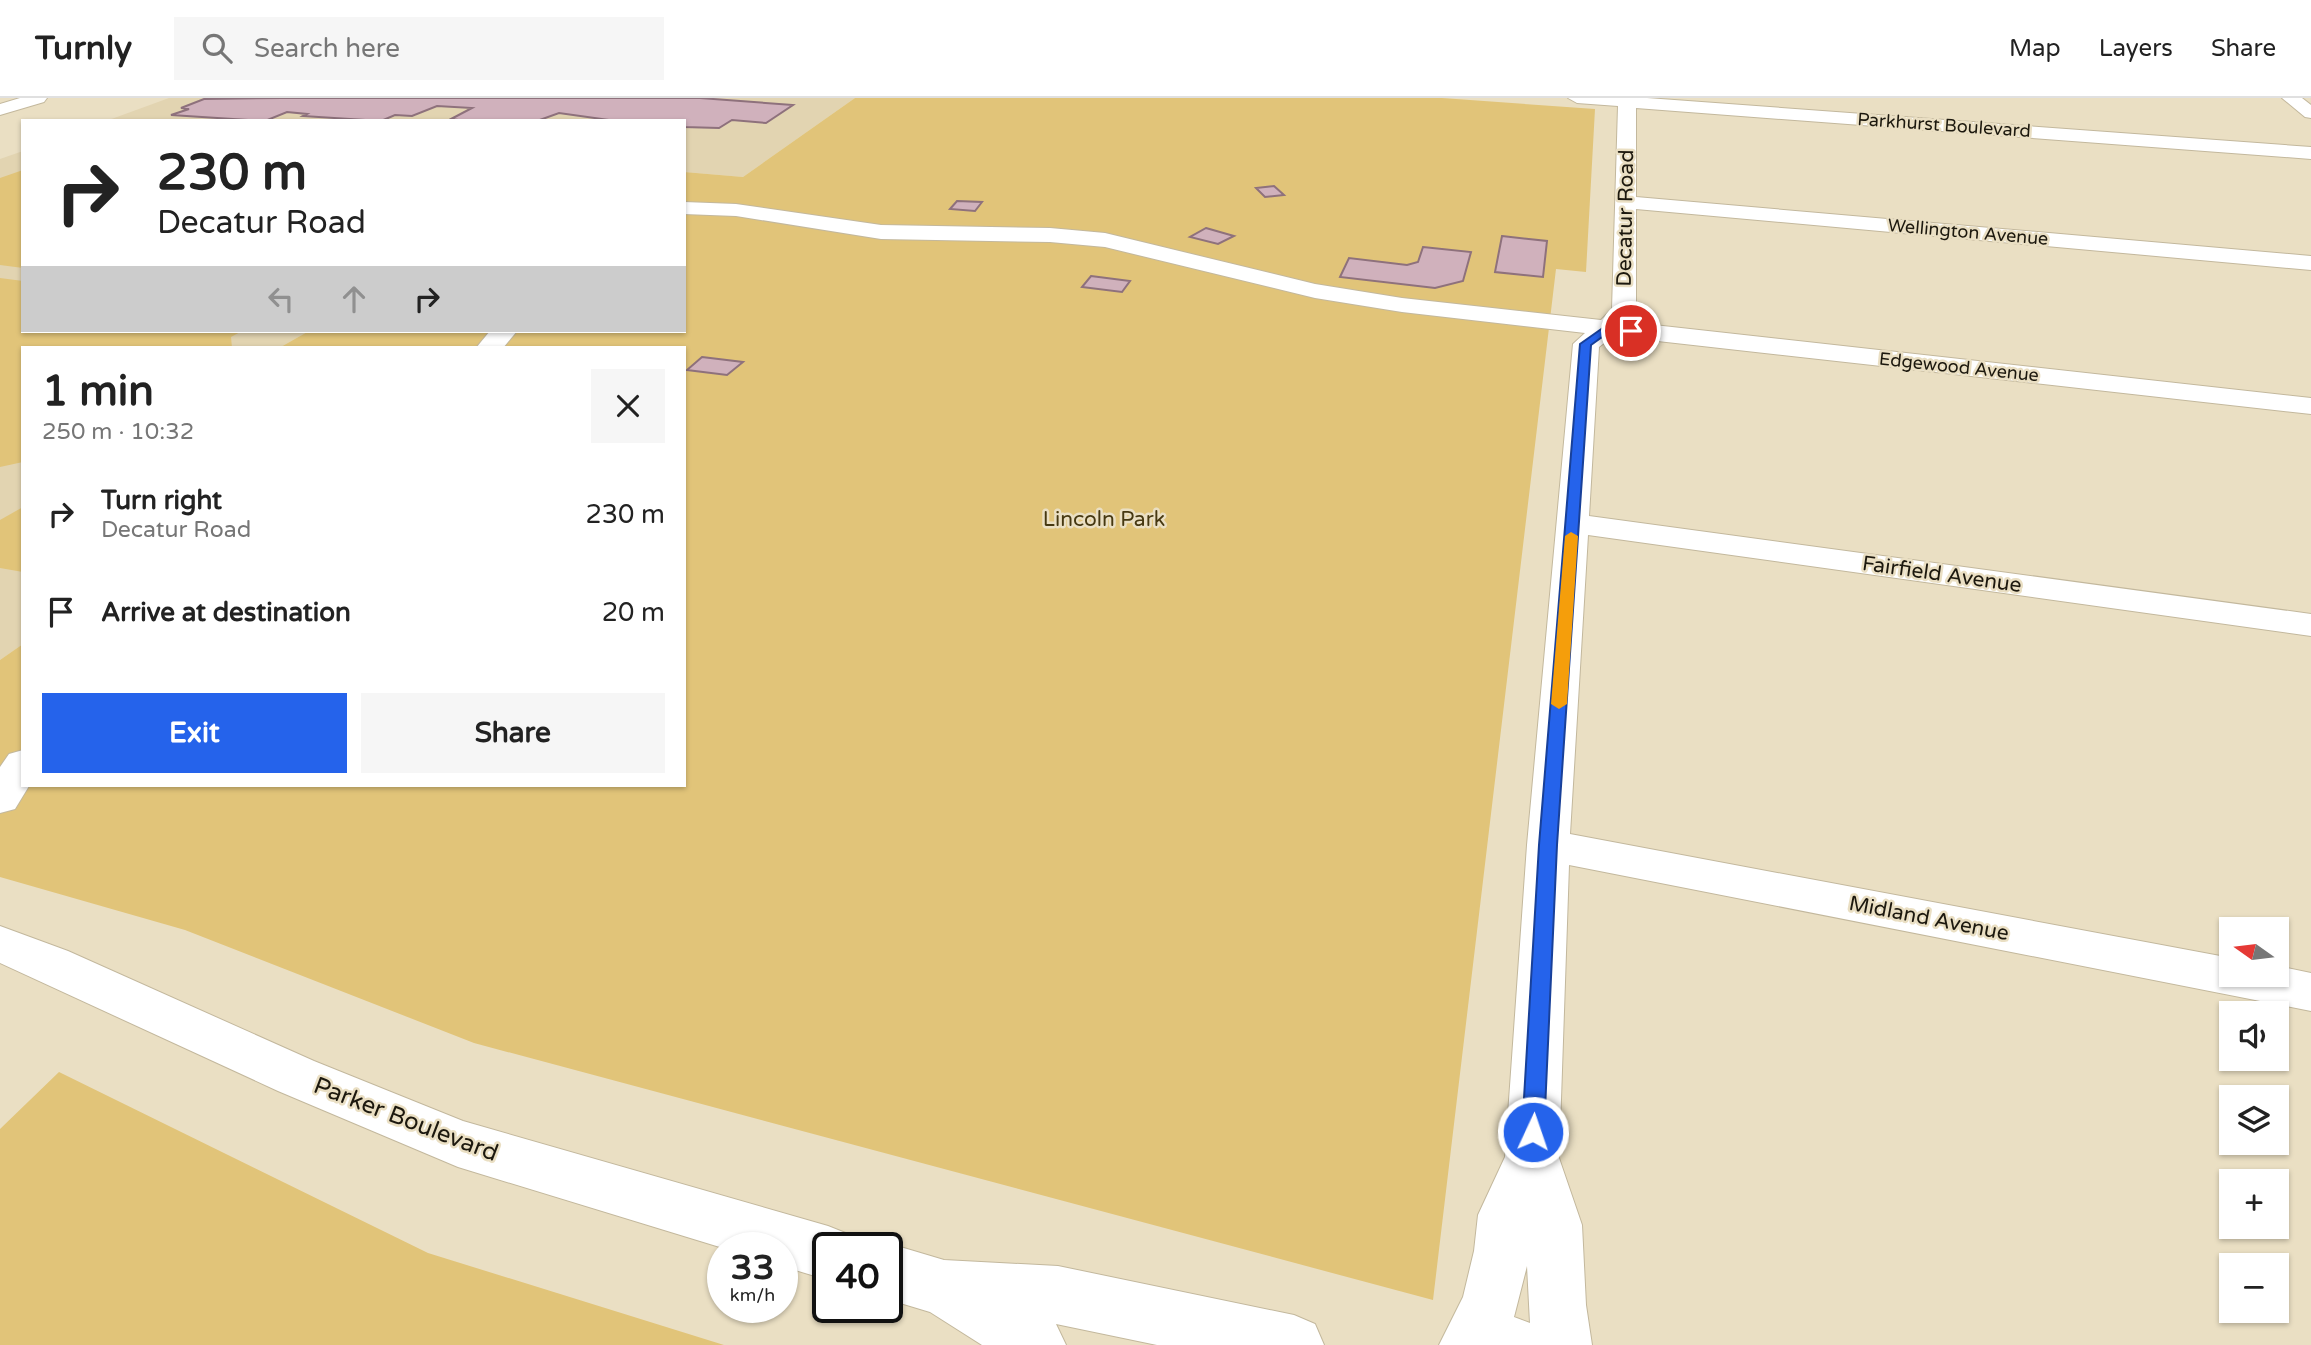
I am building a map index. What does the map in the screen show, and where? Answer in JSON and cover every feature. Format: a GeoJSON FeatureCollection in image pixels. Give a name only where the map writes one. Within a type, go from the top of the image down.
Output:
{"type":"FeatureCollection","features":[{"type":"Feature","properties":{"kind":"street"},"geometry":{"type":"LineString","coordinates":[[0,110],[38,98]]}},
{"type":"Feature","properties":{"kind":"street","name":"Parkhurst Boulevard"},"geometry":{"type":"LineString","coordinates":[[1577,98],[2311,153]]}},
{"type":"Feature","properties":{"kind":"street"},"geometry":{"type":"LineString","coordinates":[[2291,98],[2311,113]]}},
{"type":"Feature","properties":{"kind":"street","name":"Decatur Road"},"geometry":{"type":"LineString","coordinates":[[1562,1345],[1557,1305],[1554,1225],[1532,1158],[1548,845],[1586,344],[1624,312],[1626,100]]}},
{"type":"Feature","properties":{"kind":"street","name":"Wellington Avenue"},"geometry":{"type":"LineString","coordinates":[[1625,202],[2311,263]]}},
{"type":"Feature","properties":{"kind":"street","name":"Edgewood Avenue"},"geometry":{"type":"LineString","coordinates":[[686,208],[736,210],[881,232],[1050,235],[1105,240],[1328,294],[1416,307],[2311,406]]}},
{"type":"Feature","properties":{"kind":"street","name":"Fairfield Avenue"},"geometry":{"type":"LineString","coordinates":[[1572,523],[2311,625]]}},
{"type":"Feature","properties":{"kind":"street"},"geometry":{"type":"LineString","coordinates":[[0,799],[21,767]]}},
{"type":"Feature","properties":{"kind":"street","name":"Midland Avenue"},"geometry":{"type":"LineString","coordinates":[[1548,845],[2311,992]]}},
{"type":"Feature","properties":{"kind":"street","name":"Parker Boulevard"},"geometry":{"type":"LineString","coordinates":[[0,944],[51,964],[296,1076],[445,1138],[812,1248]]}},
{"type":"Feature","properties":{"kind":"street","name":"Decatur Road"},"geometry":{"type":"LineString","coordinates":[[1470,1345],[1490,1305],[1502,1251],[1506,1215],[1532,1158]]}},
{"type":"Feature","properties":{"kind":"street"},"geometry":{"type":"LineString","coordinates":[[903,1276],[944,1288],[1058,1295],[1294,1345]]}},
{"type":"Feature","properties":{"kind":"street"},"geometry":{"type":"LineString","coordinates":[[944,1288],[1036,1345]]}},
{"type":"Feature","properties":{"kind":"street"},"geometry":{"type":"LineString","coordinates":[[1470,1345],[1494,1342],[1511,1345]]}},
{"type":"Feature","properties":{"kind":"shaded area"},"geometry":{"type":"Polygon","coordinates":[[[169,98],[855,98],[743,177],[686,172],[686,119],[111,119],[169,98]]]}},
{"type":"Feature","properties":{"kind":"shaded area"},"geometry":{"type":"Polygon","coordinates":[[[21,152],[21,333],[305,333],[283,346],[21,346],[21,645],[0,660],[0,159],[21,152]]]}},
{"type":"Feature","properties":{"kind":"green space","name":"Lincoln Park"},"geometry":{"type":"Polygon","coordinates":[[[855,98],[1442,98],[1595,109],[1586,272],[1556,269],[1433,1300],[474,1043],[185,930],[0,877],[0,660],[21,645],[21,787],[686,787],[686,346],[283,346],[305,333],[686,333],[686,172],[743,177],[855,98]]]}},
{"type":"Feature","properties":{"kind":"green space"},"geometry":{"type":"Polygon","coordinates":[[[21,171],[21,268],[0,265],[0,178],[21,171]]]}},
{"type":"Feature","properties":{"kind":"green space"},"geometry":{"type":"Polygon","coordinates":[[[0,278],[21,281],[21,333],[238,333],[231,337],[232,346],[21,346],[21,462],[0,467],[0,278]]]}},
{"type":"Feature","properties":{"kind":"green space"},"geometry":{"type":"Polygon","coordinates":[[[21,508],[21,572],[0,568],[0,520],[21,508]]]}},
{"type":"Feature","properties":{"kind":"green space"},"geometry":{"type":"Polygon","coordinates":[[[59,1072],[428,1253],[724,1345],[0,1345],[0,1129],[59,1072]]]}},
{"type":"Feature","properties":{"kind":"building"},"geometry":{"type":"Polygon","coordinates":[[[700,98],[793,105],[766,123],[732,120],[719,128],[686,127],[686,119],[602,119],[559,113],[542,119],[451,119],[472,108],[437,106],[412,116],[395,115],[386,119],[303,116],[307,114],[287,112],[270,119],[171,115],[189,109],[181,108],[204,99],[700,98]]]}},
{"type":"Feature","properties":{"kind":"building"},"geometry":{"type":"Polygon","coordinates":[[[1274,186],[1284,195],[1265,197],[1256,188],[1274,186]]]}},
{"type":"Feature","properties":{"kind":"building"},"geometry":{"type":"Polygon","coordinates":[[[957,201],[982,202],[975,211],[950,209],[957,201]]]}},
{"type":"Feature","properties":{"kind":"building"},"geometry":{"type":"Polygon","coordinates":[[[1206,228],[1234,236],[1218,244],[1190,237],[1206,228]]]}},
{"type":"Feature","properties":{"kind":"building"},"geometry":{"type":"Polygon","coordinates":[[[1502,236],[1547,241],[1543,277],[1495,272],[1502,236]]]}},
{"type":"Feature","properties":{"kind":"building"},"geometry":{"type":"Polygon","coordinates":[[[1423,247],[1471,252],[1463,281],[1435,288],[1340,277],[1349,258],[1407,265],[1418,262],[1423,247]]]}},
{"type":"Feature","properties":{"kind":"building"},"geometry":{"type":"Polygon","coordinates":[[[1091,276],[1130,281],[1122,292],[1082,287],[1091,276]]]}},
{"type":"Feature","properties":{"kind":"building"},"geometry":{"type":"Polygon","coordinates":[[[702,357],[743,362],[727,375],[687,370],[702,357]]]}},
{"type":"Feature","properties":{"kind":"slow traffic"},"geometry":{"type":"LineString","coordinates":[[1559,704],[1571,536]]}},
{"type":"Feature","properties":{"kind":"route"},"geometry":{"type":"LineString","coordinates":[[1533,1132],[1548,845],[1586,344],[1607,328],[1631,331]]}}]}
